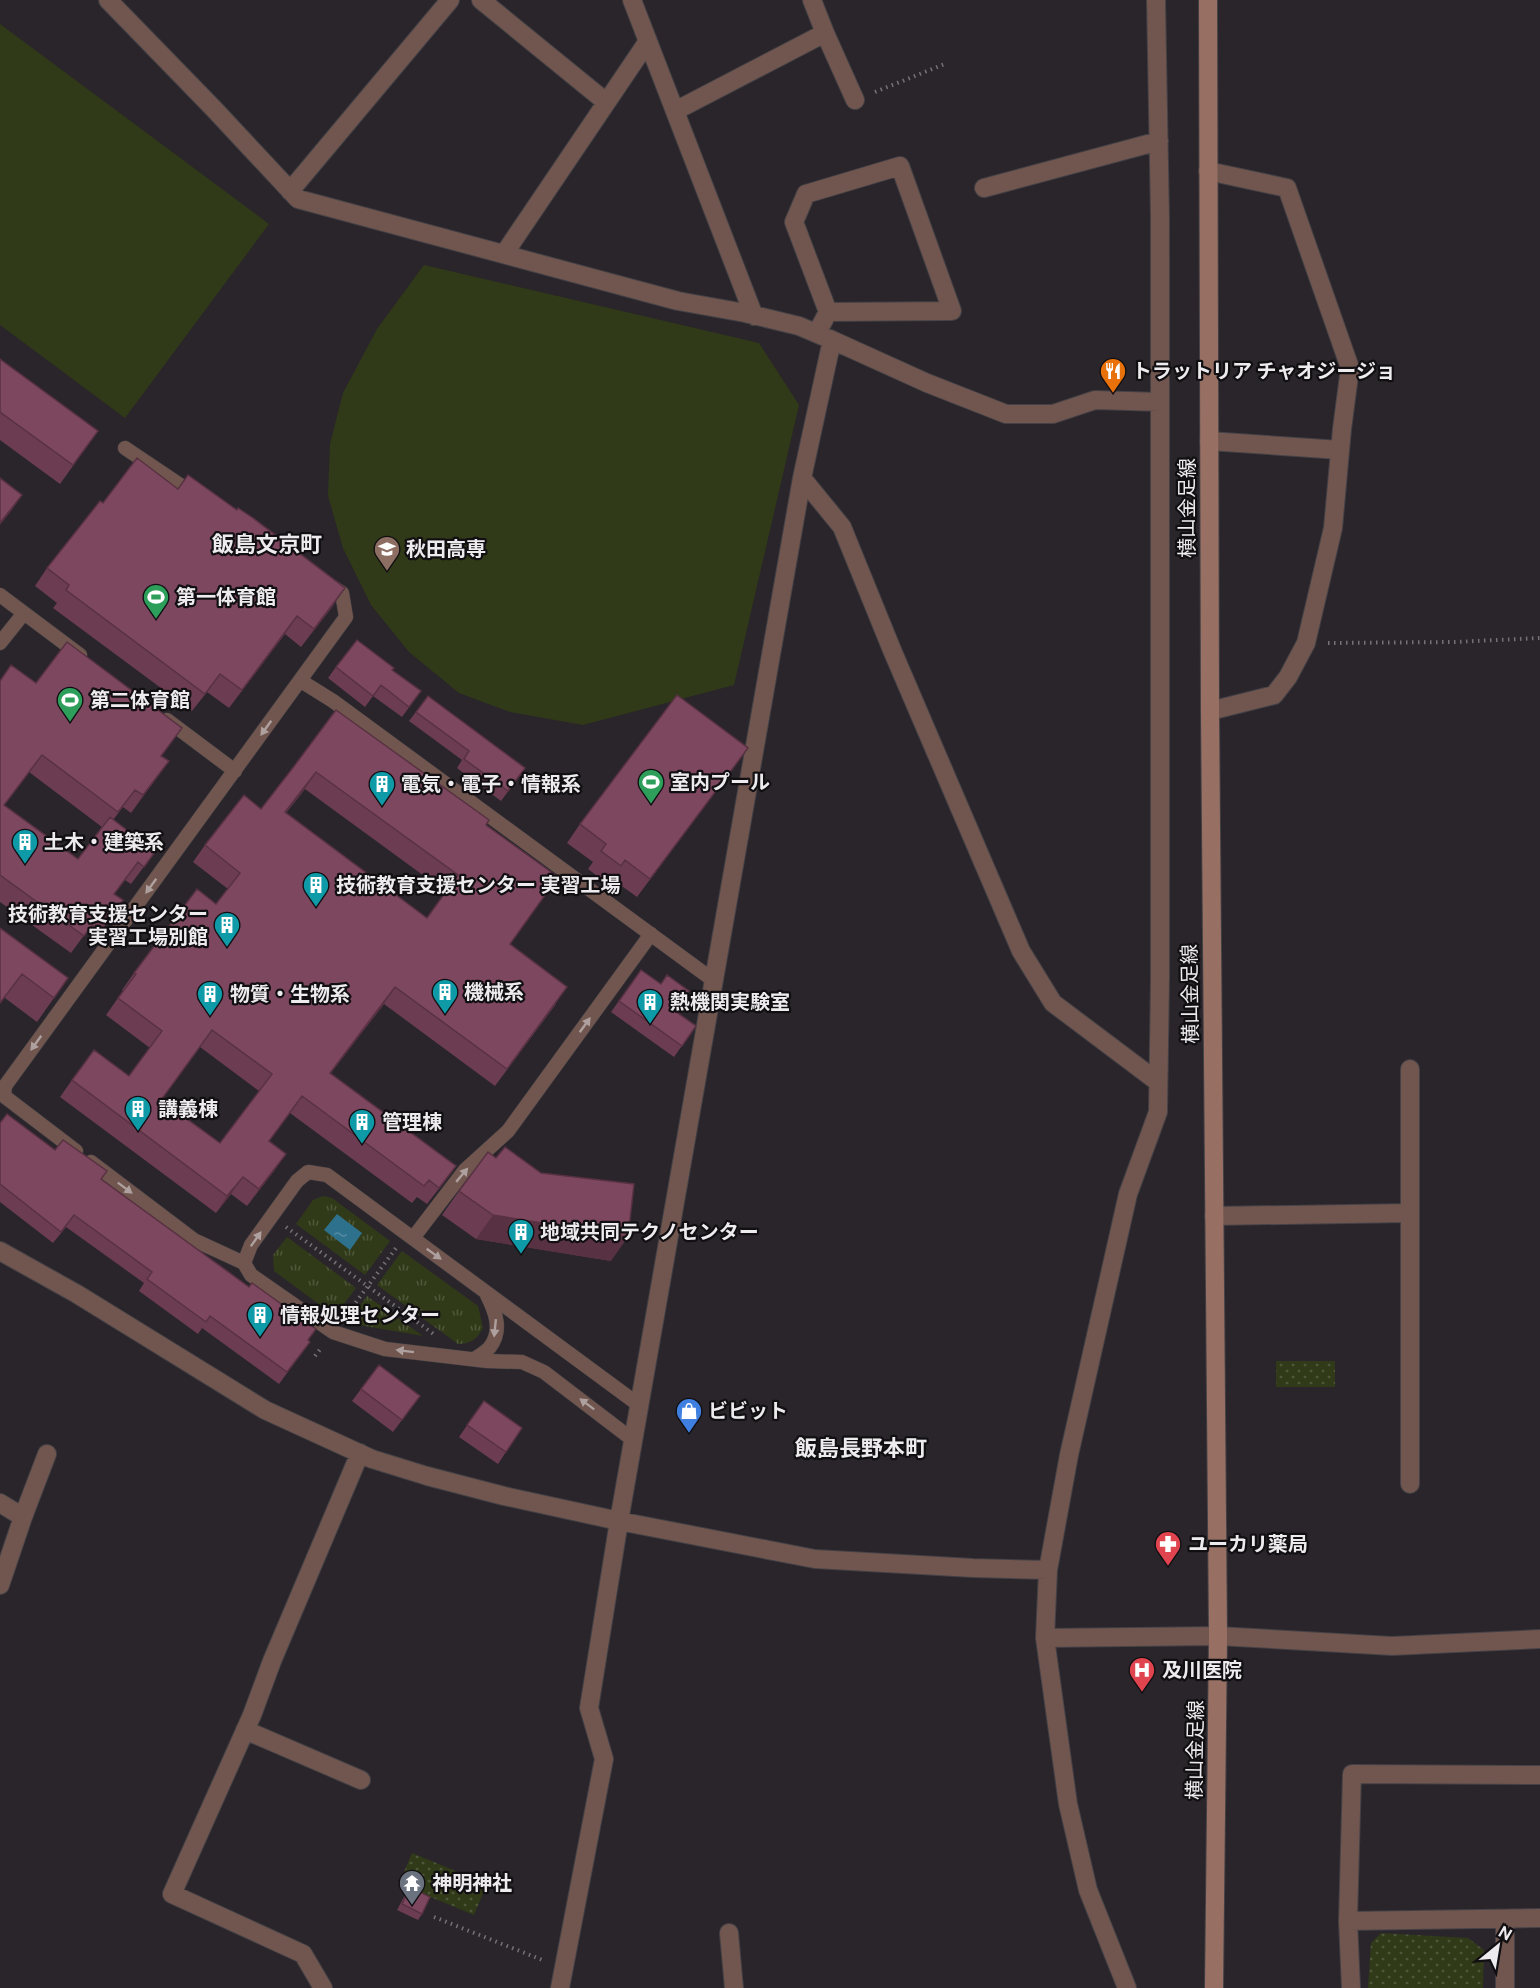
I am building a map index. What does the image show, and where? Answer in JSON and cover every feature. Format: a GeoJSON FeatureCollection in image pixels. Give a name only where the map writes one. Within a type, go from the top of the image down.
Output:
{"type":"FeatureCollection","features":[{"type":"Feature","properties":{"kind":"street"},"geometry":{"type":"LineString","coordinates":[[108,0],[298,200],[678,301],[799,326],[927,383],[1006,414],[1053,414],[1095,400],[1160,402]]}},
{"type":"Feature","properties":{"kind":"street"},"geometry":{"type":"LineString","coordinates":[[290,191],[450,0]]}},
{"type":"Feature","properties":{"kind":"street"},"geometry":{"type":"LineString","coordinates":[[481,0],[606,102]]}},
{"type":"Feature","properties":{"kind":"street"},"geometry":{"type":"LineString","coordinates":[[812,0],[855,100]]}},
{"type":"Feature","properties":{"kind":"street"},"geometry":{"type":"LineString","coordinates":[[1127,1988],[1085,1880],[1068,1804],[1045,1638],[1047,1570],[1069,1455],[1128,1194],[1158,1112],[1160,402],[1156,0]]}},
{"type":"Feature","properties":{"kind":"street","name":"横山金足線"},"geometry":{"type":"LineString","coordinates":[[1208,0],[1210,711],[1218,1636],[1214,1988]]}},
{"type":"Feature","properties":{"kind":"street"},"geometry":{"type":"LineString","coordinates":[[634,1],[754,316]]}},
{"type":"Feature","properties":{"kind":"street"},"geometry":{"type":"LineString","coordinates":[[675,111],[825,33]]}},
{"type":"Feature","properties":{"kind":"street"},"geometry":{"type":"LineString","coordinates":[[504,254],[648,41]]}},
{"type":"Feature","properties":{"kind":"street"},"geometry":{"type":"LineString","coordinates":[[984,188],[1159,141]]}},
{"type":"Feature","properties":{"kind":"street"},"geometry":{"type":"LineString","coordinates":[[560,1988],[604,1760],[589,1708],[633,1440],[802,478],[828,312],[794,222],[806,194],[900,166],[952,311],[828,312]]}},
{"type":"Feature","properties":{"kind":"street"},"geometry":{"type":"LineString","coordinates":[[1208,171],[1287,188],[1350,368],[1333,528],[1306,643],[1288,677],[1274,695],[1210,711]]}},
{"type":"Feature","properties":{"kind":"street"},"geometry":{"type":"LineString","coordinates":[[1209,441],[1340,450]]}},
{"type":"Feature","properties":{"kind":"street"},"geometry":{"type":"LineString","coordinates":[[802,478],[842,527],[1021,951],[1053,1003],[1158,1082]]}},
{"type":"Feature","properties":{"kind":"street"},"geometry":{"type":"LineString","coordinates":[[1410,1069],[1410,1484]]}},
{"type":"Feature","properties":{"kind":"street"},"geometry":{"type":"LineString","coordinates":[[1214,1216],[1410,1213]]}},
{"type":"Feature","properties":{"kind":"street"},"geometry":{"type":"LineString","coordinates":[[0,1251],[77,1294],[265,1410],[372,1459],[427,1476],[504,1496],[619,1521],[815,1559],[1047,1570]]}},
{"type":"Feature","properties":{"kind":"street"},"geometry":{"type":"LineString","coordinates":[[323,1988],[303,1954],[172,1893],[245,1730],[360,1453]]}},
{"type":"Feature","properties":{"kind":"street"},"geometry":{"type":"LineString","coordinates":[[0,1585],[47,1454]]}},
{"type":"Feature","properties":{"kind":"street"},"geometry":{"type":"LineString","coordinates":[[0,1503],[23,1516]]}},
{"type":"Feature","properties":{"kind":"street"},"geometry":{"type":"LineString","coordinates":[[1045,1638],[1218,1636],[1392,1646],[1540,1639]]}},
{"type":"Feature","properties":{"kind":"street"},"geometry":{"type":"LineString","coordinates":[[245,1730],[361,1780]]}},
{"type":"Feature","properties":{"kind":"street"},"geometry":{"type":"LineString","coordinates":[[1351,1988],[1348,1921],[1352,1774],[1540,1775]]}},
{"type":"Feature","properties":{"kind":"street"},"geometry":{"type":"LineString","coordinates":[[1348,1921],[1540,1918]]}},
{"type":"Feature","properties":{"kind":"street"},"geometry":{"type":"LineString","coordinates":[[1505,1920],[1505,1988]]}},
{"type":"Feature","properties":{"kind":"street"},"geometry":{"type":"LineString","coordinates":[[729,1933],[734,1988]]}},
{"type":"Feature","properties":{"kind":"lane"},"geometry":{"type":"LineString","coordinates":[[125,448],[204,501]]}},
{"type":"Feature","properties":{"kind":"lane"},"geometry":{"type":"LineString","coordinates":[[312,573],[342,593],[346,617],[2,1086],[4,1096],[195,1240],[244,1263],[251,1275],[333,1332],[385,1349],[471,1359],[522,1362],[544,1372],[633,1440]]}},
{"type":"Feature","properties":{"kind":"lane"},"geometry":{"type":"LineString","coordinates":[[0,595],[92,663]]}},
{"type":"Feature","properties":{"kind":"lane"},"geometry":{"type":"LineString","coordinates":[[0,643],[24,613]]}},
{"type":"Feature","properties":{"kind":"lane"},"geometry":{"type":"LineString","coordinates":[[301,681],[343,708],[713,980]]}},
{"type":"Feature","properties":{"kind":"lane"},"geometry":{"type":"LineString","coordinates":[[159,714],[235,771]]}},
{"type":"Feature","properties":{"kind":"lane"},"geometry":{"type":"LineString","coordinates":[[410,1236],[465,1170],[508,1131],[651,934]]}},
{"type":"Feature","properties":{"kind":"lane"},"geometry":{"type":"LineString","coordinates":[[244,1263],[250,1245],[297,1182],[308,1172],[327,1175],[639,1406]]}},
{"type":"Feature","properties":{"kind":"lane"},"geometry":{"type":"LineString","coordinates":[[471,1359],[490,1346],[497,1332],[496,1313],[484,1291]]}},
{"type":"Feature","properties":{"kind":"path"},"geometry":{"type":"LineString","coordinates":[[855,100],[947,63]]}},
{"type":"Feature","properties":{"kind":"path"},"geometry":{"type":"LineString","coordinates":[[1306,643],[1454,642],[1540,638]]}},
{"type":"Feature","properties":{"kind":"path"},"geometry":{"type":"LineString","coordinates":[[272,1216],[471,1359]]}},
{"type":"Feature","properties":{"kind":"path"},"geometry":{"type":"LineString","coordinates":[[315,1356],[368,1286],[410,1236]]}},
{"type":"Feature","properties":{"kind":"path"},"geometry":{"type":"LineString","coordinates":[[434,1917],[564,1968]]}},
{"type":"Feature","properties":{"kind":"green space"},"geometry":{"type":"Polygon","coordinates":[[[0,24],[269,224],[125,418],[0,325],[0,24]]]}},
{"type":"Feature","properties":{"kind":"green space"},"geometry":{"type":"Polygon","coordinates":[[[424,265],[759,343],[799,405],[734,685],[583,725],[510,712],[459,693],[409,652],[371,605],[343,548],[328,496],[330,444],[343,393],[377,329],[424,265]]]}},
{"type":"Feature","properties":{"kind":"green space"},"geometry":{"type":"Polygon","coordinates":[[[323,1196],[332,1198],[390,1241],[365,1275],[296,1224],[313,1200],[323,1196]]]}},
{"type":"Feature","properties":{"kind":"green space"},"geometry":{"type":"Polygon","coordinates":[[[287,1237],[356,1288],[335,1316],[274,1271],[273,1255],[287,1237]]]}},
{"type":"Feature","properties":{"kind":"green space"},"geometry":{"type":"Polygon","coordinates":[[[402,1251],[478,1306],[483,1328],[476,1338],[467,1343],[458,1344],[377,1285],[402,1251]]]}},
{"type":"Feature","properties":{"kind":"green space"},"geometry":{"type":"Polygon","coordinates":[[[367,1296],[423,1336],[347,1323],[367,1296]]]}},
{"type":"Feature","properties":{"kind":"green space"},"geometry":{"type":"Polygon","coordinates":[[[1276,1361],[1335,1361],[1335,1387],[1276,1387],[1276,1361]]]}},
{"type":"Feature","properties":{"kind":"green space"},"geometry":{"type":"Polygon","coordinates":[[[412,1853],[487,1884],[474,1915],[399,1884],[412,1853]]]}},
{"type":"Feature","properties":{"kind":"green space"},"geometry":{"type":"Polygon","coordinates":[[[1381,1933],[1468,1938],[1484,1950],[1483,1988],[1368,1988],[1371,1943],[1381,1933]]]}},
{"type":"Feature","properties":{"kind":"water"},"geometry":{"type":"Polygon","coordinates":[[[337,1214],[362,1233],[350,1250],[324,1230],[337,1214]]]}},
{"type":"Feature","properties":{"kind":"building"},"geometry":{"type":"Polygon","coordinates":[[[0,359],[98,431],[73,465],[0,412],[0,359]]]}},
{"type":"Feature","properties":{"kind":"building"},"geometry":{"type":"Polygon","coordinates":[[[137,458],[178,489],[188,475],[237,510],[238,508],[253,518],[345,588],[314,629],[297,616],[242,690],[220,674],[205,694],[66,590],[69,585],[47,568],[100,501],[103,503],[137,458]]]}},
{"type":"Feature","properties":{"kind":"building"},"geometry":{"type":"Polygon","coordinates":[[[0,478],[22,495],[0,523],[0,478]]]}},
{"type":"Feature","properties":{"kind":"building"},"geometry":{"type":"Polygon","coordinates":[[[357,640],[421,691],[409,707],[381,685],[373,696],[336,667],[357,640]]]}},
{"type":"Feature","properties":{"kind":"building"},"geometry":{"type":"Polygon","coordinates":[[[67,642],[182,728],[161,756],[169,761],[143,795],[135,790],[118,812],[42,755],[4,805],[78,859],[110,817],[155,852],[144,867],[138,862],[114,894],[123,900],[109,919],[101,913],[84,936],[0,875],[0,681],[11,665],[36,683],[67,642]]]}},
{"type":"Feature","properties":{"kind":"building","name":"室内プール"},"geometry":{"type":"Polygon","coordinates":[[[677,695],[748,748],[650,879],[625,860],[621,866],[601,851],[606,844],[580,824],[677,695]]]}},
{"type":"Feature","properties":{"kind":"building"},"geometry":{"type":"Polygon","coordinates":[[[428,696],[525,768],[508,791],[464,759],[469,751],[416,712],[428,696]]]}},
{"type":"Feature","properties":{"kind":"building"},"geometry":{"type":"Polygon","coordinates":[[[336,710],[489,820],[486,825],[558,877],[510,944],[567,987],[507,1069],[395,987],[330,1073],[456,1166],[439,1188],[429,1180],[424,1186],[302,1096],[269,1141],[286,1154],[259,1189],[243,1177],[227,1196],[72,1080],[94,1050],[129,1076],[162,1031],[118,998],[197,889],[216,904],[240,873],[205,845],[244,795],[261,809],[336,710]],[[316,772],[285,812],[427,918],[458,875],[316,772]],[[212,1030],[161,1100],[220,1143],[272,1074],[212,1030]]]}},
{"type":"Feature","properties":{"kind":"building"},"geometry":{"type":"Polygon","coordinates":[[[0,928],[68,978],[54,998],[22,974],[0,1003],[0,928]]]}},
{"type":"Feature","properties":{"kind":"building"},"geometry":{"type":"Polygon","coordinates":[[[641,970],[661,984],[667,975],[689,991],[675,1011],[696,1026],[682,1046],[619,1001],[641,970]]]}},
{"type":"Feature","properties":{"kind":"building"},"geometry":{"type":"Polygon","coordinates":[[[7,1114],[55,1150],[63,1140],[107,1171],[101,1179],[249,1287],[252,1283],[316,1329],[308,1340],[310,1342],[287,1372],[210,1316],[206,1322],[147,1279],[152,1272],[74,1215],[61,1232],[0,1184],[0,1123],[7,1114]]]}},
{"type":"Feature","properties":{"kind":"building"},"geometry":{"type":"Polygon","coordinates":[[[505,1147],[541,1173],[634,1184],[628,1237],[493,1215],[459,1191],[488,1152],[496,1158],[505,1147]]]}},
{"type":"Feature","properties":{"kind":"building"},"geometry":{"type":"Polygon","coordinates":[[[379,1365],[420,1396],[402,1420],[361,1389],[379,1365]]]}},
{"type":"Feature","properties":{"kind":"building"},"geometry":{"type":"Polygon","coordinates":[[[484,1401],[522,1428],[506,1452],[467,1425],[484,1401]]]}},
{"type":"Feature","properties":{"kind":"building"},"geometry":{"type":"Polygon","coordinates":[[[410,1887],[430,1897],[422,1914],[402,1904],[410,1887]]]}},
{"type":"Feature","properties":{"kind":"place","name":"トラットリア チャオジージョ"},"geometry":{"type":"Point","coordinates":[1113,394]}},
{"type":"Feature","properties":{"kind":"place","name":"秋田高専"},"geometry":{"type":"Point","coordinates":[387,572]}},
{"type":"Feature","properties":{"kind":"place","name":"第一体育館"},"geometry":{"type":"Point","coordinates":[156,620]}},
{"type":"Feature","properties":{"kind":"place","name":"第二体育館"},"geometry":{"type":"Point","coordinates":[70,723]}},
{"type":"Feature","properties":{"kind":"place","name":"室内プール"},"geometry":{"type":"Point","coordinates":[651,805]}},
{"type":"Feature","properties":{"kind":"place","name":"電気・電子・情報系"},"geometry":{"type":"Point","coordinates":[382,807]}},
{"type":"Feature","properties":{"kind":"place","name":"土木・建築系"},"geometry":{"type":"Point","coordinates":[25,865]}},
{"type":"Feature","properties":{"kind":"place","name":"技術教育支援センター 実習工場"},"geometry":{"type":"Point","coordinates":[316,908]}},
{"type":"Feature","properties":{"kind":"place","name":"技術教育支援センター 実習工場別館"},"geometry":{"type":"Point","coordinates":[227,948]}},
{"type":"Feature","properties":{"kind":"place","name":"機械系"},"geometry":{"type":"Point","coordinates":[445,1015]}},
{"type":"Feature","properties":{"kind":"place","name":"物質・生物系"},"geometry":{"type":"Point","coordinates":[210,1017]}},
{"type":"Feature","properties":{"kind":"place","name":"熱機関実験室"},"geometry":{"type":"Point","coordinates":[650,1025]}},
{"type":"Feature","properties":{"kind":"place","name":"講義棟"},"geometry":{"type":"Point","coordinates":[138,1132]}},
{"type":"Feature","properties":{"kind":"place","name":"管理棟"},"geometry":{"type":"Point","coordinates":[362,1145]}},
{"type":"Feature","properties":{"kind":"place","name":"地域共同テクノセンター"},"geometry":{"type":"Point","coordinates":[521,1255]}},
{"type":"Feature","properties":{"kind":"place","name":"情報処理センター"},"geometry":{"type":"Point","coordinates":[260,1338]}},
{"type":"Feature","properties":{"kind":"place","name":"ビビット"},"geometry":{"type":"Point","coordinates":[689,1434]}},
{"type":"Feature","properties":{"kind":"place","name":"ユーカリ薬局"},"geometry":{"type":"Point","coordinates":[1168,1567]}},
{"type":"Feature","properties":{"kind":"place","name":"及川医院"},"geometry":{"type":"Point","coordinates":[1142,1693]}},
{"type":"Feature","properties":{"kind":"place","name":"神明神社"},"geometry":{"type":"Point","coordinates":[412,1906]}},
{"type":"Feature","properties":{"kind":"district","name":"飯島文京町"},"geometry":{"type":"Point","coordinates":[267,544]}},
{"type":"Feature","properties":{"kind":"district","name":"飯島長野本町"},"geometry":{"type":"Point","coordinates":[861,1448]}}]}
